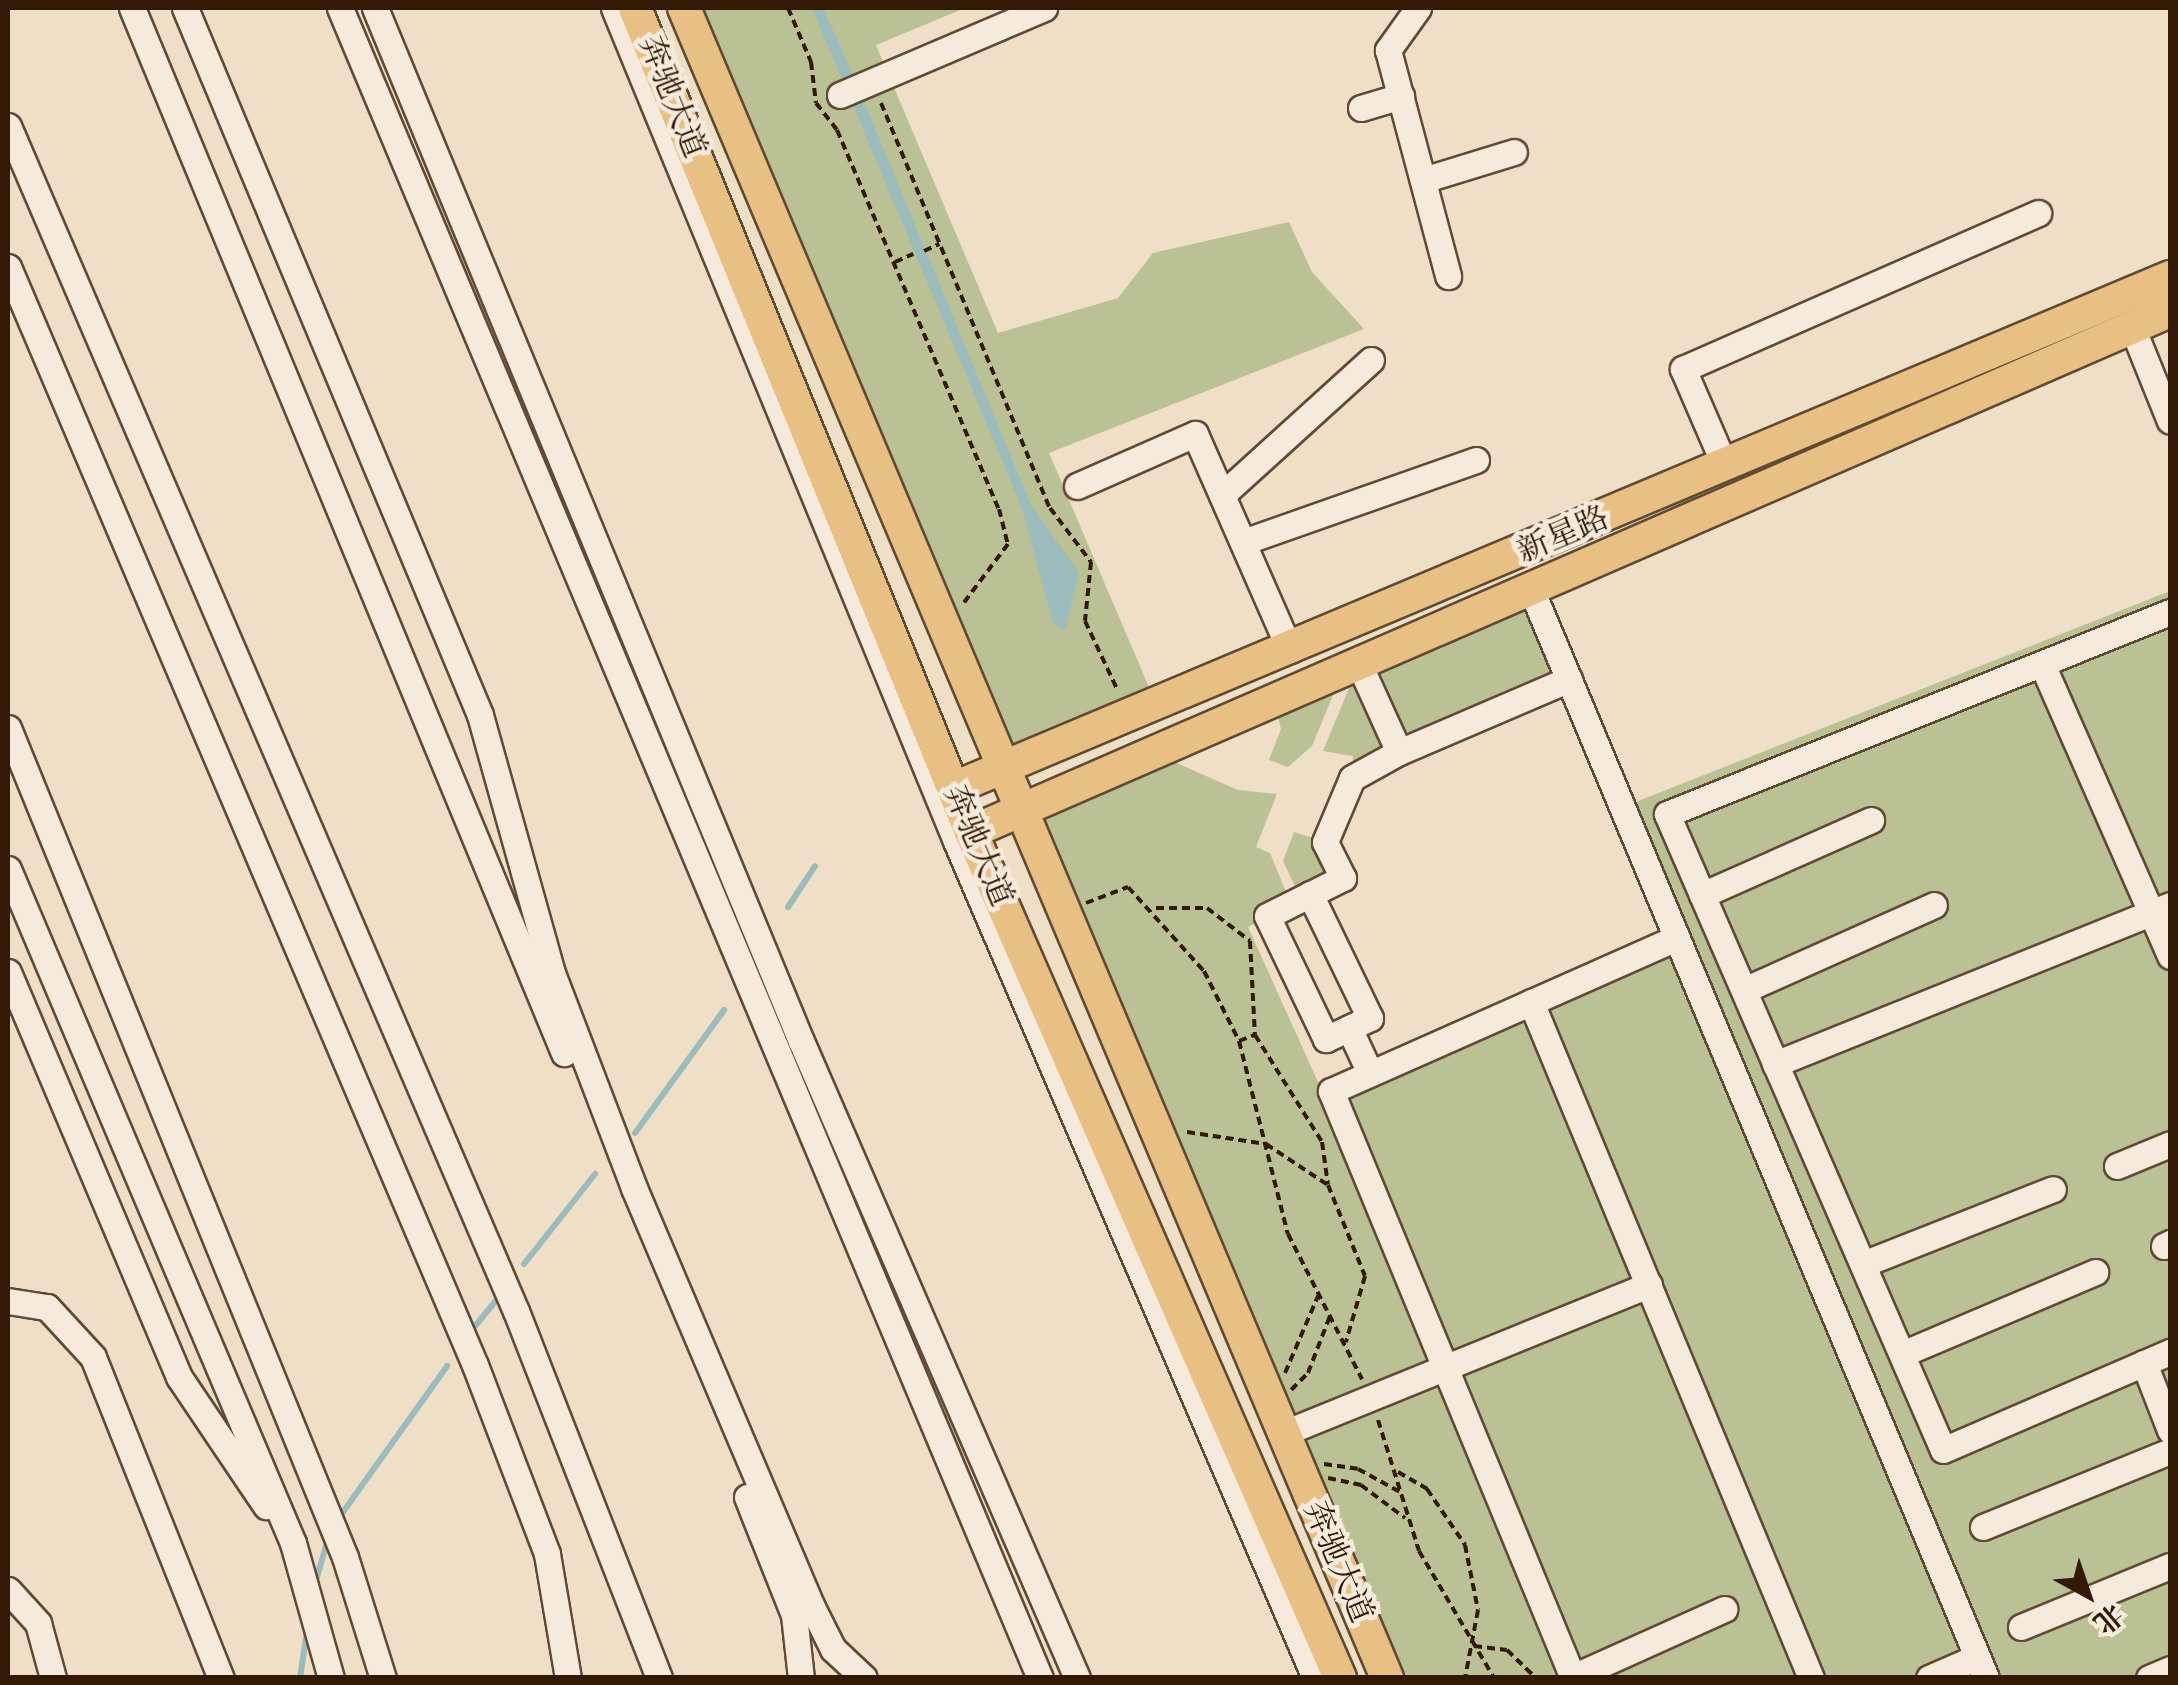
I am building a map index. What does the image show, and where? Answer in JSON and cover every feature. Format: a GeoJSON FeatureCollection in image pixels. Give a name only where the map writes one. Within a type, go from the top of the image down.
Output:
{"type":"FeatureCollection","features":[{"type":"Feature","properties":{"kind":"main road","name":"奔驰大道"},"geometry":{"type":"LineString","coordinates":[[636,8],[941,775],[971,832],[1340,1678]]}},
{"type":"Feature","properties":{"kind":"main road","name":"奔驰大道"},"geometry":{"type":"LineString","coordinates":[[684,8],[1387,1678]]}},
{"type":"Feature","properties":{"kind":"main road","name":"新星路"},"geometry":{"type":"LineString","coordinates":[[941,775],[1004,772],[2170,277]]}},
{"type":"Feature","properties":{"kind":"main road","name":"新星路"},"geometry":{"type":"LineString","coordinates":[[971,832],[2170,311]]}},
{"type":"Feature","properties":{"kind":"street"},"geometry":{"type":"LineString","coordinates":[[132,8],[794,1615],[801,1678]]}},
{"type":"Feature","properties":{"kind":"street"},"geometry":{"type":"LineString","coordinates":[[185,8],[480,716],[552,973],[634,1188],[811,1605],[833,1649],[864,1678]]}},
{"type":"Feature","properties":{"kind":"street"},"geometry":{"type":"LineString","coordinates":[[340,8],[1040,1678]]}},
{"type":"Feature","properties":{"kind":"street"},"geometry":{"type":"LineString","coordinates":[[376,8],[802,1041],[1077,1678]]}},
{"type":"Feature","properties":{"kind":"street"},"geometry":{"type":"LineString","coordinates":[[614,8],[941,775],[1315,1678]]}},
{"type":"Feature","properties":{"kind":"street"},"geometry":{"type":"LineString","coordinates":[[840,95],[1044,8]]}},
{"type":"Feature","properties":{"kind":"street"},"geometry":{"type":"LineString","coordinates":[[1418,8],[1388,50],[1448,276]]}},
{"type":"Feature","properties":{"kind":"street"},"geometry":{"type":"LineString","coordinates":[[1361,108],[1400,96]]}},
{"type":"Feature","properties":{"kind":"street"},"geometry":{"type":"LineString","coordinates":[[8,126],[516,1311],[659,1678]]}},
{"type":"Feature","properties":{"kind":"street"},"geometry":{"type":"LineString","coordinates":[[1423,180],[1514,152]]}},
{"type":"Feature","properties":{"kind":"street"},"geometry":{"type":"LineString","coordinates":[[1725,466],[1683,369],[2038,213]]}},
{"type":"Feature","properties":{"kind":"street"},"geometry":{"type":"LineString","coordinates":[[8,267],[475,1365],[548,1554],[568,1678]]}},
{"type":"Feature","properties":{"kind":"street"},"geometry":{"type":"LineString","coordinates":[[2132,327],[2170,421]]}},
{"type":"Feature","properties":{"kind":"street"},"geometry":{"type":"LineString","coordinates":[[1222,495],[1372,360]]}},
{"type":"Feature","properties":{"kind":"street"},"geometry":{"type":"LineString","coordinates":[[1076,486],[1195,434],[1290,650]]}},
{"type":"Feature","properties":{"kind":"street"},"geometry":{"type":"LineString","coordinates":[[1243,542],[1476,460]]}},
{"type":"Feature","properties":{"kind":"street"},"geometry":{"type":"LineString","coordinates":[[1531,588],[1982,1667],[1929,1678]]}},
{"type":"Feature","properties":{"kind":"street"},"geometry":{"type":"LineString","coordinates":[[2170,612],[1668,814],[1943,1450],[2170,1352]]}},
{"type":"Feature","properties":{"kind":"street"},"geometry":{"type":"LineString","coordinates":[[1359,664],[1400,752]]}},
{"type":"Feature","properties":{"kind":"street"},"geometry":{"type":"LineString","coordinates":[[2042,664],[2161,909],[2170,956]]}},
{"type":"Feature","properties":{"kind":"street"},"geometry":{"type":"LineString","coordinates":[[1310,894],[1370,1018],[1326,1039],[1266,916],[1310,894],[1343,878],[1325,842],[1352,778],[1400,752],[1569,679]]}},
{"type":"Feature","properties":{"kind":"street"},"geometry":{"type":"LineString","coordinates":[[8,728],[346,1557],[383,1678]]}},
{"type":"Feature","properties":{"kind":"street"},"geometry":{"type":"LineString","coordinates":[[1702,895],[1871,820]]}},
{"type":"Feature","properties":{"kind":"street"},"geometry":{"type":"LineString","coordinates":[[8,869],[292,1543],[318,1609],[331,1678]]}},
{"type":"Feature","properties":{"kind":"street"},"geometry":{"type":"LineString","coordinates":[[1744,990],[1934,905]]}},
{"type":"Feature","properties":{"kind":"street"},"geometry":{"type":"LineString","coordinates":[[1776,1064],[2161,909]]}},
{"type":"Feature","properties":{"kind":"street"},"geometry":{"type":"LineString","coordinates":[[1677,938],[1330,1090],[1573,1677],[1724,1609]]}},
{"type":"Feature","properties":{"kind":"street"},"geometry":{"type":"LineString","coordinates":[[8,972],[179,1378],[292,1543]]}},
{"type":"Feature","properties":{"kind":"street"},"geometry":{"type":"LineString","coordinates":[[1531,1002],[1812,1678]]}},
{"type":"Feature","properties":{"kind":"street"},"geometry":{"type":"LineString","coordinates":[[1349,1028],[1370,1073]]}},
{"type":"Feature","properties":{"kind":"street"},"geometry":{"type":"LineString","coordinates":[[2118,1166],[2170,1144]]}},
{"type":"Feature","properties":{"kind":"street"},"geometry":{"type":"LineString","coordinates":[[1863,1264],[2054,1189]]}},
{"type":"Feature","properties":{"kind":"street"},"geometry":{"type":"LineString","coordinates":[[1902,1354],[2095,1272]]}},
{"type":"Feature","properties":{"kind":"street"},"geometry":{"type":"LineString","coordinates":[[1274,1411],[1368,1397],[1649,1285]]}},
{"type":"Feature","properties":{"kind":"street"},"geometry":{"type":"LineString","coordinates":[[8,1300],[47,1307],[93,1358],[221,1678]]}},
{"type":"Feature","properties":{"kind":"street"},"geometry":{"type":"LineString","coordinates":[[2144,1363],[2170,1430]]}},
{"type":"Feature","properties":{"kind":"street"},"geometry":{"type":"LineString","coordinates":[[1983,1527],[2170,1451]]}},
{"type":"Feature","properties":{"kind":"street"},"geometry":{"type":"LineString","coordinates":[[2020,1627],[2170,1566]]}},
{"type":"Feature","properties":{"kind":"street"},"geometry":{"type":"LineString","coordinates":[[8,1590],[38,1622],[53,1678]]}},
{"type":"Feature","properties":{"kind":"street"},"geometry":{"type":"LineString","coordinates":[[2150,1678],[2170,1669]]}},
{"type":"Feature","properties":{"kind":"path"},"geometry":{"type":"LineString","coordinates":[[788,8],[811,62],[816,103],[837,130],[1008,544],[944,629]]}},
{"type":"Feature","properties":{"kind":"path"},"geometry":{"type":"LineString","coordinates":[[882,78],[881,105],[1050,508],[1091,562],[1096,584],[1085,621],[1131,718]]}},
{"type":"Feature","properties":{"kind":"path"},"geometry":{"type":"LineString","coordinates":[[924,250],[939,244]]}},
{"type":"Feature","properties":{"kind":"path"},"geometry":{"type":"LineString","coordinates":[[894,262],[914,254]]}},
{"type":"Feature","properties":{"kind":"path"},"geometry":{"type":"LineString","coordinates":[[1062,912],[1128,886],[1156,908],[1204,971],[1239,1041],[1288,1234],[1346,1342],[1398,1472],[1408,1522],[1435,1586],[1494,1678]]}},
{"type":"Feature","properties":{"kind":"path"},"geometry":{"type":"LineString","coordinates":[[1156,908],[1207,908],[1250,942],[1256,1035],[1322,1142],[1328,1185],[1365,1276],[1346,1342]]}},
{"type":"Feature","properties":{"kind":"path"},"geometry":{"type":"LineString","coordinates":[[1239,1041],[1256,1035]]}},
{"type":"Feature","properties":{"kind":"path"},"geometry":{"type":"LineString","coordinates":[[1158,1136],[1210,1129],[1266,1144],[1328,1185]]}},
{"type":"Feature","properties":{"kind":"path"},"geometry":{"type":"LineString","coordinates":[[1274,1411],[1318,1296]]}},
{"type":"Feature","properties":{"kind":"path"},"geometry":{"type":"LineString","coordinates":[[1274,1411],[1308,1374],[1330,1316]]}},
{"type":"Feature","properties":{"kind":"path"},"geometry":{"type":"LineString","coordinates":[[1300,1473],[1340,1464],[1402,1493]]}},
{"type":"Feature","properties":{"kind":"path"},"geometry":{"type":"LineString","coordinates":[[1398,1472],[1427,1489],[1466,1545],[1474,1646],[1466,1678]]}},
{"type":"Feature","properties":{"kind":"path"},"geometry":{"type":"LineString","coordinates":[[1300,1473],[1361,1484],[1408,1522]]}},
{"type":"Feature","properties":{"kind":"path"},"geometry":{"type":"LineString","coordinates":[[1474,1646],[1507,1650],[1536,1678]]}},
{"type":"Feature","properties":{"kind":"green space"},"geometry":{"type":"Polygon","coordinates":[[[684,8],[965,8],[876,45],[998,333],[1118,298],[1153,253],[1289,222],[1312,272],[1364,329],[1049,453],[1157,706],[1004,771],[684,8]]]}},
{"type":"Feature","properties":{"kind":"green space"},"geometry":{"type":"Polygon","coordinates":[[[1531,589],[1569,679],[1352,778],[1353,756],[1323,751],[1359,664],[1531,589]]]}},
{"type":"Feature","properties":{"kind":"green space"},"geometry":{"type":"Polygon","coordinates":[[[2170,591],[2170,1677],[1387,1677],[1020,811],[1154,753],[1238,790],[1277,794],[1256,847],[1270,853],[1291,904],[1248,927],[1323,1093],[1677,938],[1623,807],[2170,591]]]}},
{"type":"Feature","properties":{"kind":"green space"},"geometry":{"type":"Polygon","coordinates":[[[1343,671],[1312,746],[1288,767],[1269,760],[1281,729],[1274,701],[1343,671]]]}},
{"type":"Feature","properties":{"kind":"green space"},"geometry":{"type":"Polygon","coordinates":[[[1294,832],[1325,842],[1343,878],[1301,899],[1283,861],[1294,832]]]}},
{"type":"Feature","properties":{"kind":"water"},"geometry":{"type":"Polygon","coordinates":[[[812,8],[823,8],[850,68],[1031,505],[1079,573],[1065,631],[1053,623],[1022,508],[812,8]]]}},
{"type":"Feature","properties":{"kind":"waterway"},"geometry":{"type":"LineString","coordinates":[[788,907],[815,866]]}},
{"type":"Feature","properties":{"kind":"waterway"},"geometry":{"type":"LineString","coordinates":[[635,1133],[724,1010]]}},
{"type":"Feature","properties":{"kind":"waterway"},"geometry":{"type":"LineString","coordinates":[[524,1264],[595,1174]]}},
{"type":"Feature","properties":{"kind":"waterway"},"geometry":{"type":"LineString","coordinates":[[476,1325],[498,1298]]}},
{"type":"Feature","properties":{"kind":"waterway"},"geometry":{"type":"LineString","coordinates":[[338,1519],[447,1366]]}},
{"type":"Feature","properties":{"kind":"waterway"},"geometry":{"type":"LineString","coordinates":[[315,1584],[328,1539]]}},
{"type":"Feature","properties":{"kind":"waterway"},"geometry":{"type":"LineString","coordinates":[[300,1678],[307,1631]]}}]}
